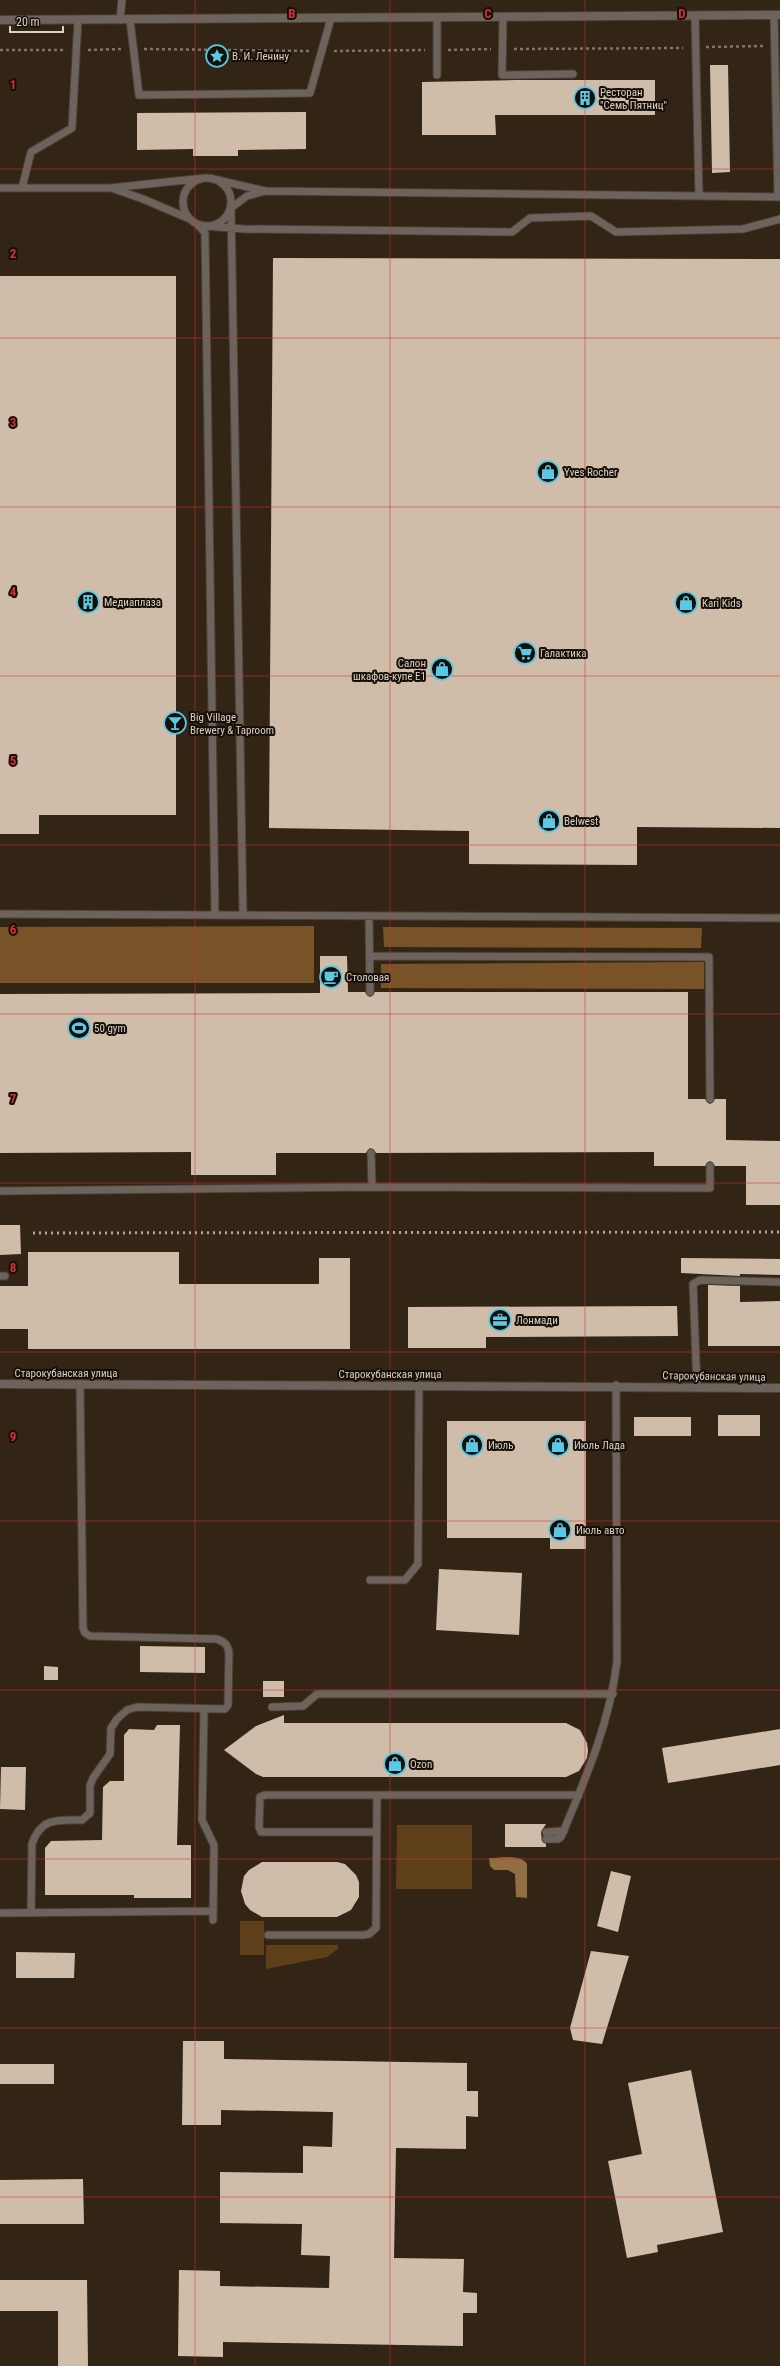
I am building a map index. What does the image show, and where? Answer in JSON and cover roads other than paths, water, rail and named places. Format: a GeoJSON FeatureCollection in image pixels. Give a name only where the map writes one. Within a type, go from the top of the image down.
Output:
{"type":"FeatureCollection","features":[{"type":"Feature","properties":{"kind":"street"},"geometry":{"type":"LineString","coordinates":[[0,20],[777,15]]}},
{"type":"Feature","properties":{"kind":"street","name":"Старокубанская улица"},"geometry":{"type":"LineString","coordinates":[[0,1384],[616,1385],[780,1388]]}},
{"type":"Feature","properties":{"kind":"lane"},"geometry":{"type":"LineString","coordinates":[[120,20],[122,0]]}},
{"type":"Feature","properties":{"kind":"lane"},"geometry":{"type":"LineString","coordinates":[[0,188],[110,188],[209,179],[265,191],[779,197],[775,46],[777,15]]}},
{"type":"Feature","properties":{"kind":"lane"},"geometry":{"type":"LineString","coordinates":[[695,16],[699,196]]}},
{"type":"Feature","properties":{"kind":"lane"},"geometry":{"type":"LineString","coordinates":[[503,17],[502,75],[574,74]]}},
{"type":"Feature","properties":{"kind":"lane"},"geometry":{"type":"LineString","coordinates":[[130,20],[139,95],[310,93],[331,18]]}},
{"type":"Feature","properties":{"kind":"lane"},"geometry":{"type":"LineString","coordinates":[[437,18],[437,75]]}},
{"type":"Feature","properties":{"kind":"lane"},"geometry":{"type":"LineString","coordinates":[[22,188],[31,152],[72,128],[78,20]]}},
{"type":"Feature","properties":{"kind":"lane"},"geometry":{"type":"LineString","coordinates":[[191,220],[185,210],[184,198],[192,184],[209,179],[220,182],[230,193],[231,208],[242,914]]}},
{"type":"Feature","properties":{"kind":"lane"},"geometry":{"type":"LineString","coordinates":[[110,188],[143,198],[191,220],[205,233],[215,914]]}},
{"type":"Feature","properties":{"kind":"lane"},"geometry":{"type":"LineString","coordinates":[[206,226],[222,222],[231,208],[247,196],[265,191]]}},
{"type":"Feature","properties":{"kind":"lane"},"geometry":{"type":"LineString","coordinates":[[198,225],[231,228],[512,232],[530,218],[590,216],[616,232],[743,229],[780,219]]}},
{"type":"Feature","properties":{"kind":"lane"},"geometry":{"type":"LineString","coordinates":[[0,914],[242,914],[369,917],[780,918]]}},
{"type":"Feature","properties":{"kind":"lane"},"geometry":{"type":"LineString","coordinates":[[369,917],[370,992]]}},
{"type":"Feature","properties":{"kind":"lane"},"geometry":{"type":"LineString","coordinates":[[370,956],[709,957],[710,1099]]}},
{"type":"Feature","properties":{"kind":"lane"},"geometry":{"type":"LineString","coordinates":[[371,1153],[372,1187]]}},
{"type":"Feature","properties":{"kind":"lane"},"geometry":{"type":"LineString","coordinates":[[0,1191],[372,1187],[710,1188],[710,1166]]}},
{"type":"Feature","properties":{"kind":"lane"},"geometry":{"type":"LineString","coordinates":[[697,1387],[693,1284],[700,1280],[780,1282]]}},
{"type":"Feature","properties":{"kind":"lane"},"geometry":{"type":"LineString","coordinates":[[31,1913],[32,1844],[35,1834],[46,1823],[55,1820],[82,1820],[90,1813],[92,1782],[110,1754],[111,1728],[117,1718],[127,1710],[137,1707],[225,1709],[228,1705],[229,1653],[228,1646],[224,1642],[217,1639],[90,1636],[85,1633],[82,1628],[80,1384]]}},
{"type":"Feature","properties":{"kind":"lane"},"geometry":{"type":"LineString","coordinates":[[370,1580],[405,1580],[418,1564],[419,1385]]}},
{"type":"Feature","properties":{"kind":"lane"},"geometry":{"type":"LineString","coordinates":[[546,1835],[558,1839],[564,1831],[590,1768],[613,1694],[617,1661],[616,1385]]}},
{"type":"Feature","properties":{"kind":"lane"},"geometry":{"type":"LineString","coordinates":[[272,1707],[303,1706],[317,1694],[613,1694]]}},
{"type":"Feature","properties":{"kind":"lane"},"geometry":{"type":"LineString","coordinates":[[204,1708],[202,1820],[214,1845],[212,1920]]}},
{"type":"Feature","properties":{"kind":"lane"},"geometry":{"type":"LineString","coordinates":[[377,1832],[261,1832],[259,1827],[260,1797],[266,1795],[579,1795]]}},
{"type":"Feature","properties":{"kind":"lane"},"geometry":{"type":"LineString","coordinates":[[268,1935],[369,1934],[376,1928],[377,1795]]}},
{"type":"Feature","properties":{"kind":"lane"},"geometry":{"type":"LineString","coordinates":[[0,1913],[212,1911]]}},
{"type":"Feature","properties":{"kind":"railway"},"geometry":{"type":"LineString","coordinates":[[33,1233],[780,1232]]}},
{"type":"Feature","properties":{"kind":"place","name":"В. И. Ленину"},"geometry":{"type":"Point","coordinates":[217,56]}},
{"type":"Feature","properties":{"kind":"place","name":"Ресторан \"Семь Пятниц\""},"geometry":{"type":"Point","coordinates":[585,98]}},
{"type":"Feature","properties":{"kind":"place","name":"Yves Rocher"},"geometry":{"type":"Point","coordinates":[548,472]}},
{"type":"Feature","properties":{"kind":"place","name":"Медиаплаза"},"geometry":{"type":"Point","coordinates":[88,602]}},
{"type":"Feature","properties":{"kind":"place","name":"Kari Kids"},"geometry":{"type":"Point","coordinates":[686,603]}},
{"type":"Feature","properties":{"kind":"place","name":"Галактика"},"geometry":{"type":"Point","coordinates":[525,653]}},
{"type":"Feature","properties":{"kind":"place","name":"Салон шкафов-купе Е1"},"geometry":{"type":"Point","coordinates":[442,669]}},
{"type":"Feature","properties":{"kind":"place","name":"Big Village Brewery & Taproom"},"geometry":{"type":"Point","coordinates":[175,723]}},
{"type":"Feature","properties":{"kind":"place","name":"Belwest"},"geometry":{"type":"Point","coordinates":[549,821]}},
{"type":"Feature","properties":{"kind":"place","name":"Столовая"},"geometry":{"type":"Point","coordinates":[331,977]}},
{"type":"Feature","properties":{"kind":"place","name":"50 gym"},"geometry":{"type":"Point","coordinates":[79,1028]}},
{"type":"Feature","properties":{"kind":"place","name":"Лонмади"},"geometry":{"type":"Point","coordinates":[500,1320]}},
{"type":"Feature","properties":{"kind":"place","name":"Июль"},"geometry":{"type":"Point","coordinates":[472,1445]}},
{"type":"Feature","properties":{"kind":"place","name":"Июль Лада"},"geometry":{"type":"Point","coordinates":[558,1445]}},
{"type":"Feature","properties":{"kind":"place","name":"Июль авто"},"geometry":{"type":"Point","coordinates":[560,1530]}},
{"type":"Feature","properties":{"kind":"place","name":"Ozon"},"geometry":{"type":"Point","coordinates":[395,1764]}}]}
